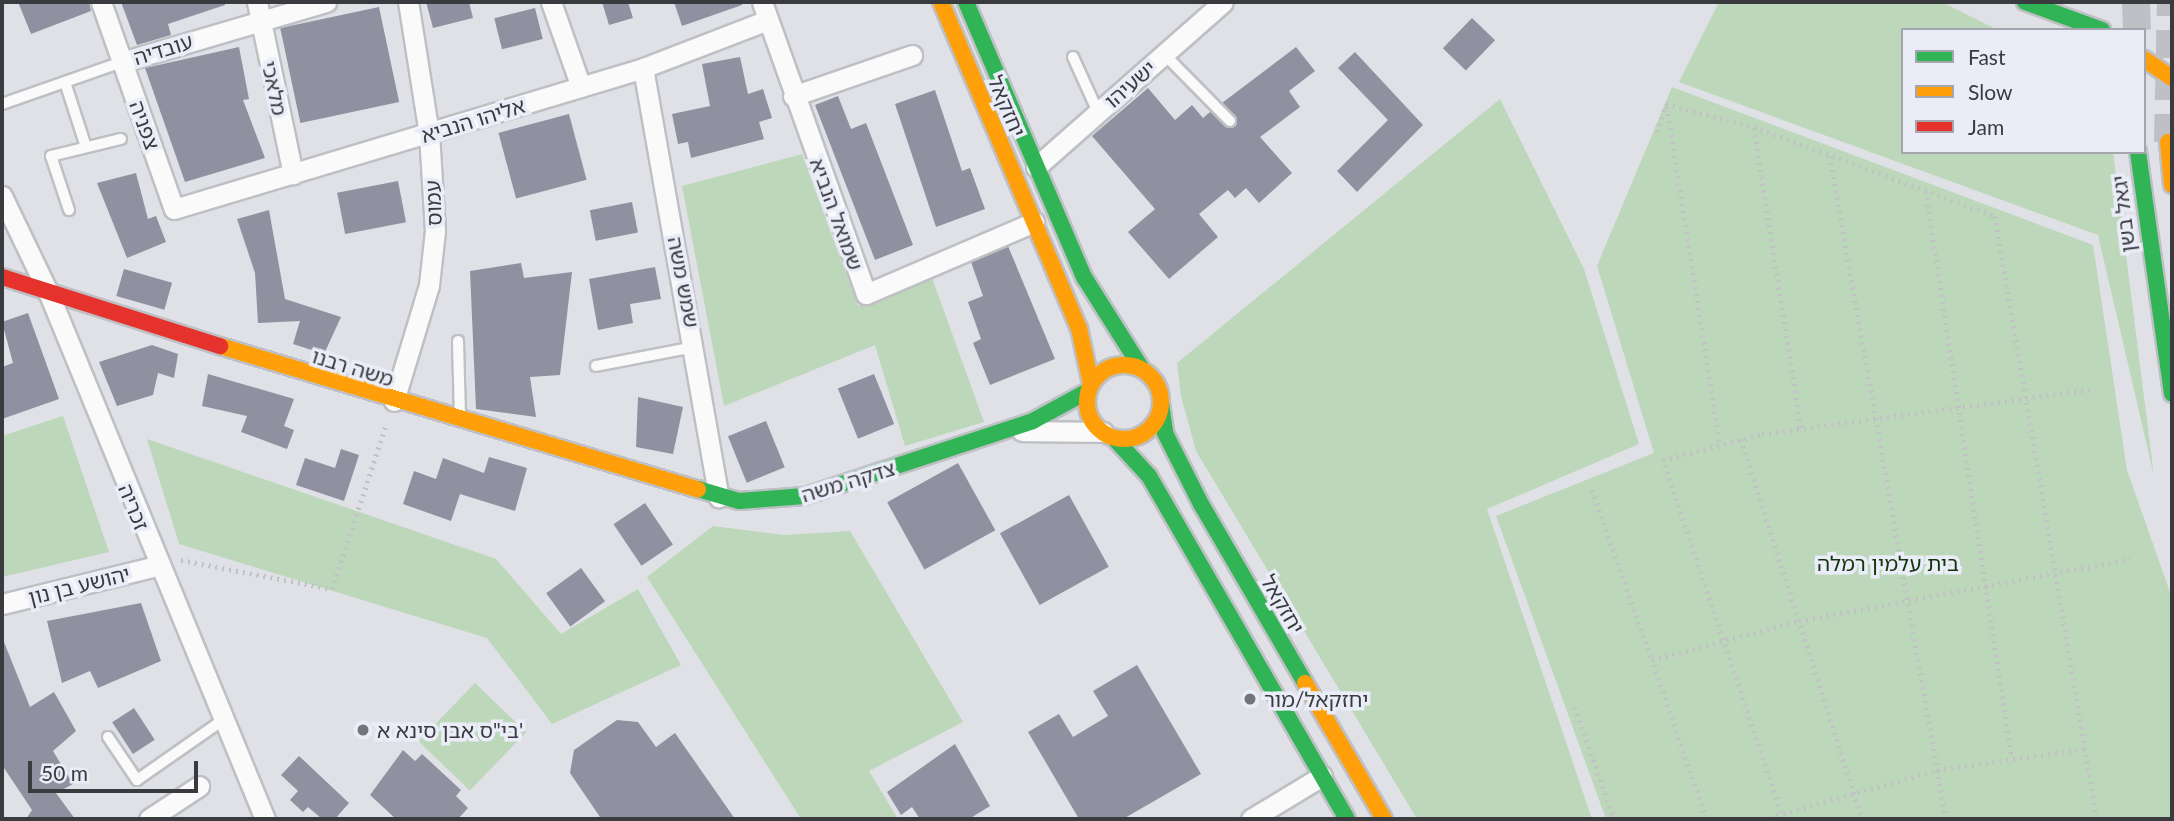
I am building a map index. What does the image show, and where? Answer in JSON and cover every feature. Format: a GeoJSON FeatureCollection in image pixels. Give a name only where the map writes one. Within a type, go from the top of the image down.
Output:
{"type":"FeatureCollection","features":[{"type":"Feature","properties":{"kind":"main road","name":"יחזקאל"},"geometry":{"type":"LineString","coordinates":[[941,2],[1079,328],[1090,387]]}},
{"type":"Feature","properties":{"kind":"main road","name":"יחזקאל"},"geometry":{"type":"LineString","coordinates":[[967,2],[1036,167],[1102,314],[1142,369]]}},
{"type":"Feature","properties":{"kind":"main road"},"geometry":{"type":"LineString","coordinates":[[2025,2],[2096,28]]}},
{"type":"Feature","properties":{"kind":"main road"},"geometry":{"type":"LineString","coordinates":[[2146,44],[2163,48]]}},
{"type":"Feature","properties":{"kind":"main road"},"geometry":{"type":"LineString","coordinates":[[2146,60],[2172,78]]}},
{"type":"Feature","properties":{"kind":"main road"},"geometry":{"type":"LineString","coordinates":[[2168,142],[2172,185]]}},
{"type":"Feature","properties":{"kind":"main road","name":"יגאל בשן"},"geometry":{"type":"LineString","coordinates":[[2138,154],[2172,394]]}},
{"type":"Feature","properties":{"kind":"main road","name":"משה רבנו"},"geometry":{"type":"LineString","coordinates":[[2,277],[460,422],[694,488]]}},
{"type":"Feature","properties":{"kind":"main road"},"geometry":{"type":"LineString","coordinates":[[1108,435],[1146,432],[1161,403],[1156,383],[1142,369],[1119,365],[1090,387],[1089,414],[1108,435],[1149,476],[1347,819]]}},
{"type":"Feature","properties":{"kind":"main road","name":"צדקה משה"},"geometry":{"type":"LineString","coordinates":[[694,488],[719,497],[760,503],[805,496],[1057,412],[1090,387]]}},
{"type":"Feature","properties":{"kind":"main road","name":"יחזקאל"},"geometry":{"type":"LineString","coordinates":[[1161,403],[1165,433],[1195,494],[1384,819]]}},
{"type":"Feature","properties":{"kind":"street","name":"צפניה"},"geometry":{"type":"LineString","coordinates":[[101,2],[174,209]]}},
{"type":"Feature","properties":{"kind":"street","name":"עובדיה"},"geometry":{"type":"LineString","coordinates":[[122,62],[259,10],[326,2]]}},
{"type":"Feature","properties":{"kind":"street","name":"עמוס"},"geometry":{"type":"LineString","coordinates":[[394,401],[429,285],[435,231],[429,134],[408,2]]}},
{"type":"Feature","properties":{"kind":"street"},"geometry":{"type":"LineString","coordinates":[[551,2],[581,88]]}},
{"type":"Feature","properties":{"kind":"street","name":"ישעיהו"},"geometry":{"type":"LineString","coordinates":[[1036,167],[1223,2]]}},
{"type":"Feature","properties":{"kind":"street","name":"מלאכי"},"geometry":{"type":"LineString","coordinates":[[259,10],[293,174]]}},
{"type":"Feature","properties":{"kind":"street","name":"אליהו הנביא"},"geometry":{"type":"LineString","coordinates":[[174,209],[643,68],[765,11]]}},
{"type":"Feature","properties":{"kind":"street","name":"שמואל הנביא"},"geometry":{"type":"LineString","coordinates":[[765,11],[793,96],[866,294],[1034,222]]}},
{"type":"Feature","properties":{"kind":"street"},"geometry":{"type":"LineString","coordinates":[[793,96],[912,55]]}},
{"type":"Feature","properties":{"kind":"street","name":"שמש משה"},"geometry":{"type":"LineString","coordinates":[[643,68],[696,347],[719,497]]}},
{"type":"Feature","properties":{"kind":"street","name":"זכריה"},"geometry":{"type":"LineString","coordinates":[[2,196],[49,293],[155,560],[265,819]]}},
{"type":"Feature","properties":{"kind":"street","name":"צדקה משה"},"geometry":{"type":"LineString","coordinates":[[1000,432],[1108,435]]}},
{"type":"Feature","properties":{"kind":"street","name":"יהושע בן נון"},"geometry":{"type":"LineString","coordinates":[[2,604],[155,560]]}},
{"type":"Feature","properties":{"kind":"street"},"geometry":{"type":"LineString","coordinates":[[1251,819],[1322,776]]}},
{"type":"Feature","properties":{"kind":"street"},"geometry":{"type":"LineString","coordinates":[[149,819],[199,786]]}},
{"type":"Feature","properties":{"kind":"lane"},"geometry":{"type":"LineString","coordinates":[[1164,54],[1230,121]]}},
{"type":"Feature","properties":{"kind":"lane"},"geometry":{"type":"LineString","coordinates":[[1073,57],[1098,112]]}},
{"type":"Feature","properties":{"kind":"lane","name":"עובדיה"},"geometry":{"type":"LineString","coordinates":[[2,104],[122,62]]}},
{"type":"Feature","properties":{"kind":"lane"},"geometry":{"type":"LineString","coordinates":[[65,82],[86,147]]}},
{"type":"Feature","properties":{"kind":"lane"},"geometry":{"type":"LineString","coordinates":[[69,210],[51,156],[121,139]]}},
{"type":"Feature","properties":{"kind":"lane"},"geometry":{"type":"LineString","coordinates":[[458,341],[460,422]]}},
{"type":"Feature","properties":{"kind":"lane"},"geometry":{"type":"LineString","coordinates":[[596,366],[696,347]]}},
{"type":"Feature","properties":{"kind":"lane"},"geometry":{"type":"LineString","coordinates":[[108,737],[137,780],[223,720]]}},
{"type":"Feature","properties":{"kind":"path"},"geometry":{"type":"LineString","coordinates":[[1666,104],[1754,127],[1994,216],[2096,819]]}},
{"type":"Feature","properties":{"kind":"path"},"geometry":{"type":"LineString","coordinates":[[1657,132],[1666,104]]}},
{"type":"Feature","properties":{"kind":"path"},"geometry":{"type":"LineString","coordinates":[[1666,104],[1720,445]]}},
{"type":"Feature","properties":{"kind":"path"},"geometry":{"type":"LineString","coordinates":[[1754,127],[1801,429]]}},
{"type":"Feature","properties":{"kind":"path"},"geometry":{"type":"LineString","coordinates":[[1830,156],[1946,819]]}},
{"type":"Feature","properties":{"kind":"path"},"geometry":{"type":"LineString","coordinates":[[1926,191],[2012,760]]}},
{"type":"Feature","properties":{"kind":"path"},"geometry":{"type":"LineString","coordinates":[[1782,817],[1663,460],[1741,439],[1801,429],[1958,405],[2095,389]]}},
{"type":"Feature","properties":{"kind":"path"},"geometry":{"type":"LineString","coordinates":[[155,560],[332,589],[394,401]]}},
{"type":"Feature","properties":{"kind":"path"},"geometry":{"type":"LineString","coordinates":[[1741,439],[1862,819]]}},
{"type":"Feature","properties":{"kind":"path"},"geometry":{"type":"LineString","coordinates":[[1592,490],[1706,819]]}},
{"type":"Feature","properties":{"kind":"path"},"geometry":{"type":"LineString","coordinates":[[1653,660],[1723,638],[1799,621],[1984,582],[2130,559]]}},
{"type":"Feature","properties":{"kind":"path"},"geometry":{"type":"LineString","coordinates":[[1575,707],[1614,819]]}},
{"type":"Feature","properties":{"kind":"path"},"geometry":{"type":"LineString","coordinates":[[1763,819],[1782,817],[1937,770],[2085,749]]}},
{"type":"Feature","properties":{"kind":"green space"},"geometry":{"type":"Polygon","coordinates":[[[1719,2],[1942,2],[1994,28],[1901,28],[1901,154],[2113,154],[2154,476],[2098,235],[1679,82],[1719,2]]]}},
{"type":"Feature","properties":{"kind":"green space","name":"בית עלמין רמלה"},"geometry":{"type":"Polygon","coordinates":[[[1672,87],[2093,245],[2127,470],[2172,598],[2172,819],[1606,819],[1496,516],[1654,453],[1597,266],[1672,87]]]}},
{"type":"Feature","properties":{"kind":"green space"},"geometry":{"type":"Polygon","coordinates":[[[1500,99],[1584,269],[1639,444],[1487,509],[1592,819],[1417,819],[1196,451],[1181,396],[1177,363],[1500,99]]]}},
{"type":"Feature","properties":{"kind":"green space"},"geometry":{"type":"Polygon","coordinates":[[[802,154],[858,306],[931,275],[984,422],[905,446],[875,345],[724,406],[682,186],[802,154]]]}},
{"type":"Feature","properties":{"kind":"green space"},"geometry":{"type":"Polygon","coordinates":[[[63,416],[109,552],[2,577],[2,436],[63,416]]]}},
{"type":"Feature","properties":{"kind":"green space"},"geometry":{"type":"Polygon","coordinates":[[[147,439],[496,559],[561,634],[638,589],[681,665],[552,724],[487,638],[179,544],[147,439]]]}},
{"type":"Feature","properties":{"kind":"green space"},"geometry":{"type":"Polygon","coordinates":[[[713,526],[785,535],[850,531],[963,722],[869,771],[898,819],[801,819],[647,577],[713,526]]]}},
{"type":"Feature","properties":{"kind":"green space"},"geometry":{"type":"Polygon","coordinates":[[[475,683],[526,732],[470,791],[419,741],[475,683]]]}},
{"type":"Feature","properties":{"kind":"building"},"geometry":{"type":"Polygon","coordinates":[[[18,2],[89,2],[91,11],[31,34],[18,2]]]}},
{"type":"Feature","properties":{"kind":"building"},"geometry":{"type":"Polygon","coordinates":[[[121,2],[224,2],[225,5],[168,24],[171,35],[137,45],[121,2]]]}},
{"type":"Feature","properties":{"kind":"building"},"geometry":{"type":"Polygon","coordinates":[[[426,2],[469,2],[473,18],[433,28],[426,2]]]}},
{"type":"Feature","properties":{"kind":"building"},"geometry":{"type":"Polygon","coordinates":[[[602,2],[628,2],[633,18],[609,25],[602,2]]]}},
{"type":"Feature","properties":{"kind":"building"},"geometry":{"type":"Polygon","coordinates":[[[674,2],[742,2],[742,5],[682,26],[674,2]]]}},
{"type":"Feature","properties":{"kind":"building"},"geometry":{"type":"Polygon","coordinates":[[[379,7],[399,102],[300,123],[280,28],[379,7]]]}},
{"type":"Feature","properties":{"kind":"building"},"geometry":{"type":"Polygon","coordinates":[[[535,8],[543,39],[502,49],[494,18],[535,8]]]}},
{"type":"Feature","properties":{"kind":"building"},"geometry":{"type":"Polygon","coordinates":[[[1472,18],[1495,40],[1466,70],[1443,48],[1472,18]]]}},
{"type":"Feature","properties":{"kind":"building"},"geometry":{"type":"Polygon","coordinates":[[[239,47],[249,99],[243,100],[265,158],[185,182],[145,68],[239,47]]]}},
{"type":"Feature","properties":{"kind":"building"},"geometry":{"type":"Polygon","coordinates":[[[1296,47],[1315,71],[1289,91],[1300,107],[1260,137],[1292,173],[1259,203],[1246,188],[1235,198],[1228,190],[1199,214],[1218,237],[1169,279],[1128,232],[1155,209],[1092,136],[1148,88],[1175,120],[1192,105],[1203,118],[1210,112],[1233,128],[1237,118],[1222,103],[1296,47]]]}},
{"type":"Feature","properties":{"kind":"building"},"geometry":{"type":"Polygon","coordinates":[[[1355,52],[1423,125],[1357,192],[1337,171],[1388,120],[1338,68],[1355,52]]]}},
{"type":"Feature","properties":{"kind":"building"},"geometry":{"type":"Polygon","coordinates":[[[740,57],[748,94],[763,89],[772,118],[759,122],[764,139],[691,158],[688,142],[678,144],[672,114],[710,106],[702,64],[740,57]]]}},
{"type":"Feature","properties":{"kind":"building"},"geometry":{"type":"Polygon","coordinates":[[[935,90],[962,171],[970,168],[985,209],[936,227],[895,104],[935,90]]]}},
{"type":"Feature","properties":{"kind":"building"},"geometry":{"type":"Polygon","coordinates":[[[838,96],[851,129],[866,123],[913,245],[875,260],[815,105],[838,96]]]}},
{"type":"Feature","properties":{"kind":"building"},"geometry":{"type":"Polygon","coordinates":[[[569,114],[587,180],[516,199],[498,133],[569,114]]]}},
{"type":"Feature","properties":{"kind":"building"},"geometry":{"type":"Polygon","coordinates":[[[136,173],[148,219],[156,216],[166,242],[127,258],[97,183],[136,173]]]}},
{"type":"Feature","properties":{"kind":"building"},"geometry":{"type":"Polygon","coordinates":[[[398,181],[406,222],[345,234],[337,193],[398,181]]]}},
{"type":"Feature","properties":{"kind":"building"},"geometry":{"type":"Polygon","coordinates":[[[632,202],[638,232],[596,241],[590,210],[632,202]]]}},
{"type":"Feature","properties":{"kind":"building"},"geometry":{"type":"Polygon","coordinates":[[[269,210],[285,299],[341,317],[324,354],[293,344],[300,321],[258,323],[255,273],[237,219],[269,210]]]}},
{"type":"Feature","properties":{"kind":"building"},"geometry":{"type":"Polygon","coordinates":[[[1008,246],[1055,359],[990,385],[973,343],[981,339],[968,302],[983,296],[971,262],[1008,246]]]}},
{"type":"Feature","properties":{"kind":"building"},"geometry":{"type":"Polygon","coordinates":[[[521,263],[524,278],[572,272],[560,375],[530,377],[536,417],[476,409],[470,271],[521,263]]]}},
{"type":"Feature","properties":{"kind":"building"},"geometry":{"type":"Polygon","coordinates":[[[655,267],[661,299],[630,304],[633,323],[598,330],[589,279],[655,267]]]}},
{"type":"Feature","properties":{"kind":"building"},"geometry":{"type":"Polygon","coordinates":[[[124,269],[172,283],[164,310],[116,296],[124,269]]]}},
{"type":"Feature","properties":{"kind":"building"},"geometry":{"type":"Polygon","coordinates":[[[28,313],[59,399],[2,419],[2,367],[13,363],[2,322],[28,313]]]}},
{"type":"Feature","properties":{"kind":"building"},"geometry":{"type":"Polygon","coordinates":[[[152,345],[178,354],[174,378],[158,373],[153,395],[117,406],[99,362],[152,345]]]}},
{"type":"Feature","properties":{"kind":"building"},"geometry":{"type":"Polygon","coordinates":[[[208,374],[294,399],[284,426],[294,430],[287,449],[241,432],[247,416],[202,406],[208,374]]]}},
{"type":"Feature","properties":{"kind":"building"},"geometry":{"type":"Polygon","coordinates":[[[874,374],[894,424],[858,439],[838,389],[874,374]]]}},
{"type":"Feature","properties":{"kind":"building"},"geometry":{"type":"Polygon","coordinates":[[[638,397],[683,407],[673,454],[636,447],[638,397]]]}},
{"type":"Feature","properties":{"kind":"building"},"geometry":{"type":"Polygon","coordinates":[[[766,421],[785,467],[747,483],[728,436],[766,421]]]}},
{"type":"Feature","properties":{"kind":"building"},"geometry":{"type":"Polygon","coordinates":[[[341,449],[359,455],[344,501],[296,485],[305,458],[335,468],[341,449]]]}},
{"type":"Feature","properties":{"kind":"building"},"geometry":{"type":"Polygon","coordinates":[[[489,457],[527,468],[515,511],[460,494],[451,521],[403,504],[414,471],[436,479],[443,458],[484,473],[489,457]]]}},
{"type":"Feature","properties":{"kind":"building"},"geometry":{"type":"Polygon","coordinates":[[[958,463],[995,530],[924,570],[887,502],[958,463]]]}},
{"type":"Feature","properties":{"kind":"building"},"geometry":{"type":"Polygon","coordinates":[[[1069,495],[1109,567],[1040,605],[1000,533],[1069,495]]]}},
{"type":"Feature","properties":{"kind":"building"},"geometry":{"type":"Polygon","coordinates":[[[645,503],[673,544],[641,566],[613,524],[645,503]]]}},
{"type":"Feature","properties":{"kind":"building"},"geometry":{"type":"Polygon","coordinates":[[[581,568],[605,601],[570,626],[546,593],[581,568]]]}},
{"type":"Feature","properties":{"kind":"building"},"geometry":{"type":"Polygon","coordinates":[[[141,603],[161,661],[98,688],[90,671],[62,683],[47,621],[141,603]]]}},
{"type":"Feature","properties":{"kind":"building"},"geometry":{"type":"Polygon","coordinates":[[[2,637],[30,707],[54,692],[76,731],[53,751],[73,784],[56,793],[75,819],[26,819],[32,810],[2,765],[2,637]]]}},
{"type":"Feature","properties":{"kind":"building"},"geometry":{"type":"Polygon","coordinates":[[[1137,665],[1201,774],[1123,819],[1079,819],[1028,732],[1059,714],[1073,737],[1108,716],[1093,691],[1137,665]]]}},
{"type":"Feature","properties":{"kind":"building"},"geometry":{"type":"Polygon","coordinates":[[[134,708],[155,740],[133,754],[112,722],[134,708]]]}},
{"type":"Feature","properties":{"kind":"building"},"geometry":{"type":"Polygon","coordinates":[[[617,720],[638,722],[656,747],[675,733],[735,819],[600,817],[570,773],[574,750],[617,720]]]}},
{"type":"Feature","properties":{"kind":"building"},"geometry":{"type":"Polygon","coordinates":[[[955,744],[990,806],[969,819],[920,819],[912,807],[901,815],[887,792],[955,744]]]}},
{"type":"Feature","properties":{"kind":"building"},"geometry":{"type":"Polygon","coordinates":[[[403,750],[415,761],[422,754],[461,790],[456,796],[468,808],[458,819],[396,819],[370,795],[403,750]]]}},
{"type":"Feature","properties":{"kind":"building"},"geometry":{"type":"Polygon","coordinates":[[[299,756],[349,803],[335,819],[322,819],[308,807],[303,812],[290,800],[298,791],[281,775],[299,756]]]}},
{"type":"Feature","properties":{"kind":"tunnel"},"geometry":{"type":"LineString","coordinates":[[2136,2],[2137,28]]}},
{"type":"Feature","properties":{"kind":"tunnel"},"geometry":{"type":"LineString","coordinates":[[2168,142],[2171,2]]}},
{"type":"Feature","properties":{"kind":"traffic: fast"},"geometry":{"type":"LineString","coordinates":[[966,2],[1084,277],[1142,369]]}},
{"type":"Feature","properties":{"kind":"traffic: fast"},"geometry":{"type":"LineString","coordinates":[[2025,2],[2096,28]]}},
{"type":"Feature","properties":{"kind":"traffic: fast"},"geometry":{"type":"LineString","coordinates":[[2138,154],[2172,394]]}},
{"type":"Feature","properties":{"kind":"traffic: fast"},"geometry":{"type":"LineString","coordinates":[[698,489],[739,501],[805,496],[1033,421],[1088,391]]}},
{"type":"Feature","properties":{"kind":"traffic: fast"},"geometry":{"type":"LineString","coordinates":[[1161,403],[1165,433],[1201,504],[1305,683]]}},
{"type":"Feature","properties":{"kind":"traffic: fast"},"geometry":{"type":"LineString","coordinates":[[1114,438],[1149,476],[1347,819]]}},
{"type":"Feature","properties":{"kind":"traffic: slow"},"geometry":{"type":"LineString","coordinates":[[941,2],[1079,328],[1091,384]]}},
{"type":"Feature","properties":{"kind":"traffic: slow"},"geometry":{"type":"LineString","coordinates":[[2146,60],[2172,78]]}},
{"type":"Feature","properties":{"kind":"traffic: slow"},"geometry":{"type":"LineString","coordinates":[[2168,142],[2172,185]]}},
{"type":"Feature","properties":{"kind":"traffic: slow"},"geometry":{"type":"LineString","coordinates":[[220,346],[698,489]]}},
{"type":"Feature","properties":{"kind":"traffic: slow"},"geometry":{"type":"LineString","coordinates":[[1124,365],[1145,371],[1155,381],[1161,402],[1155,423],[1145,433],[1124,439],[1103,433],[1093,423],[1087,402],[1093,381],[1103,371],[1124,365]]}},
{"type":"Feature","properties":{"kind":"traffic: slow"},"geometry":{"type":"LineString","coordinates":[[1305,683],[1384,819]]}},
{"type":"Feature","properties":{"kind":"traffic: jam"},"geometry":{"type":"LineString","coordinates":[[2,277],[220,346]]}},
{"type":"Feature","properties":{"kind":"place","name":"יחזקאל/מור"},"geometry":{"type":"Point","coordinates":[1250,699]}},
{"type":"Feature","properties":{"kind":"place","name":"בי\"ס אבן סינא א'"},"geometry":{"type":"Point","coordinates":[363,730]}}]}
